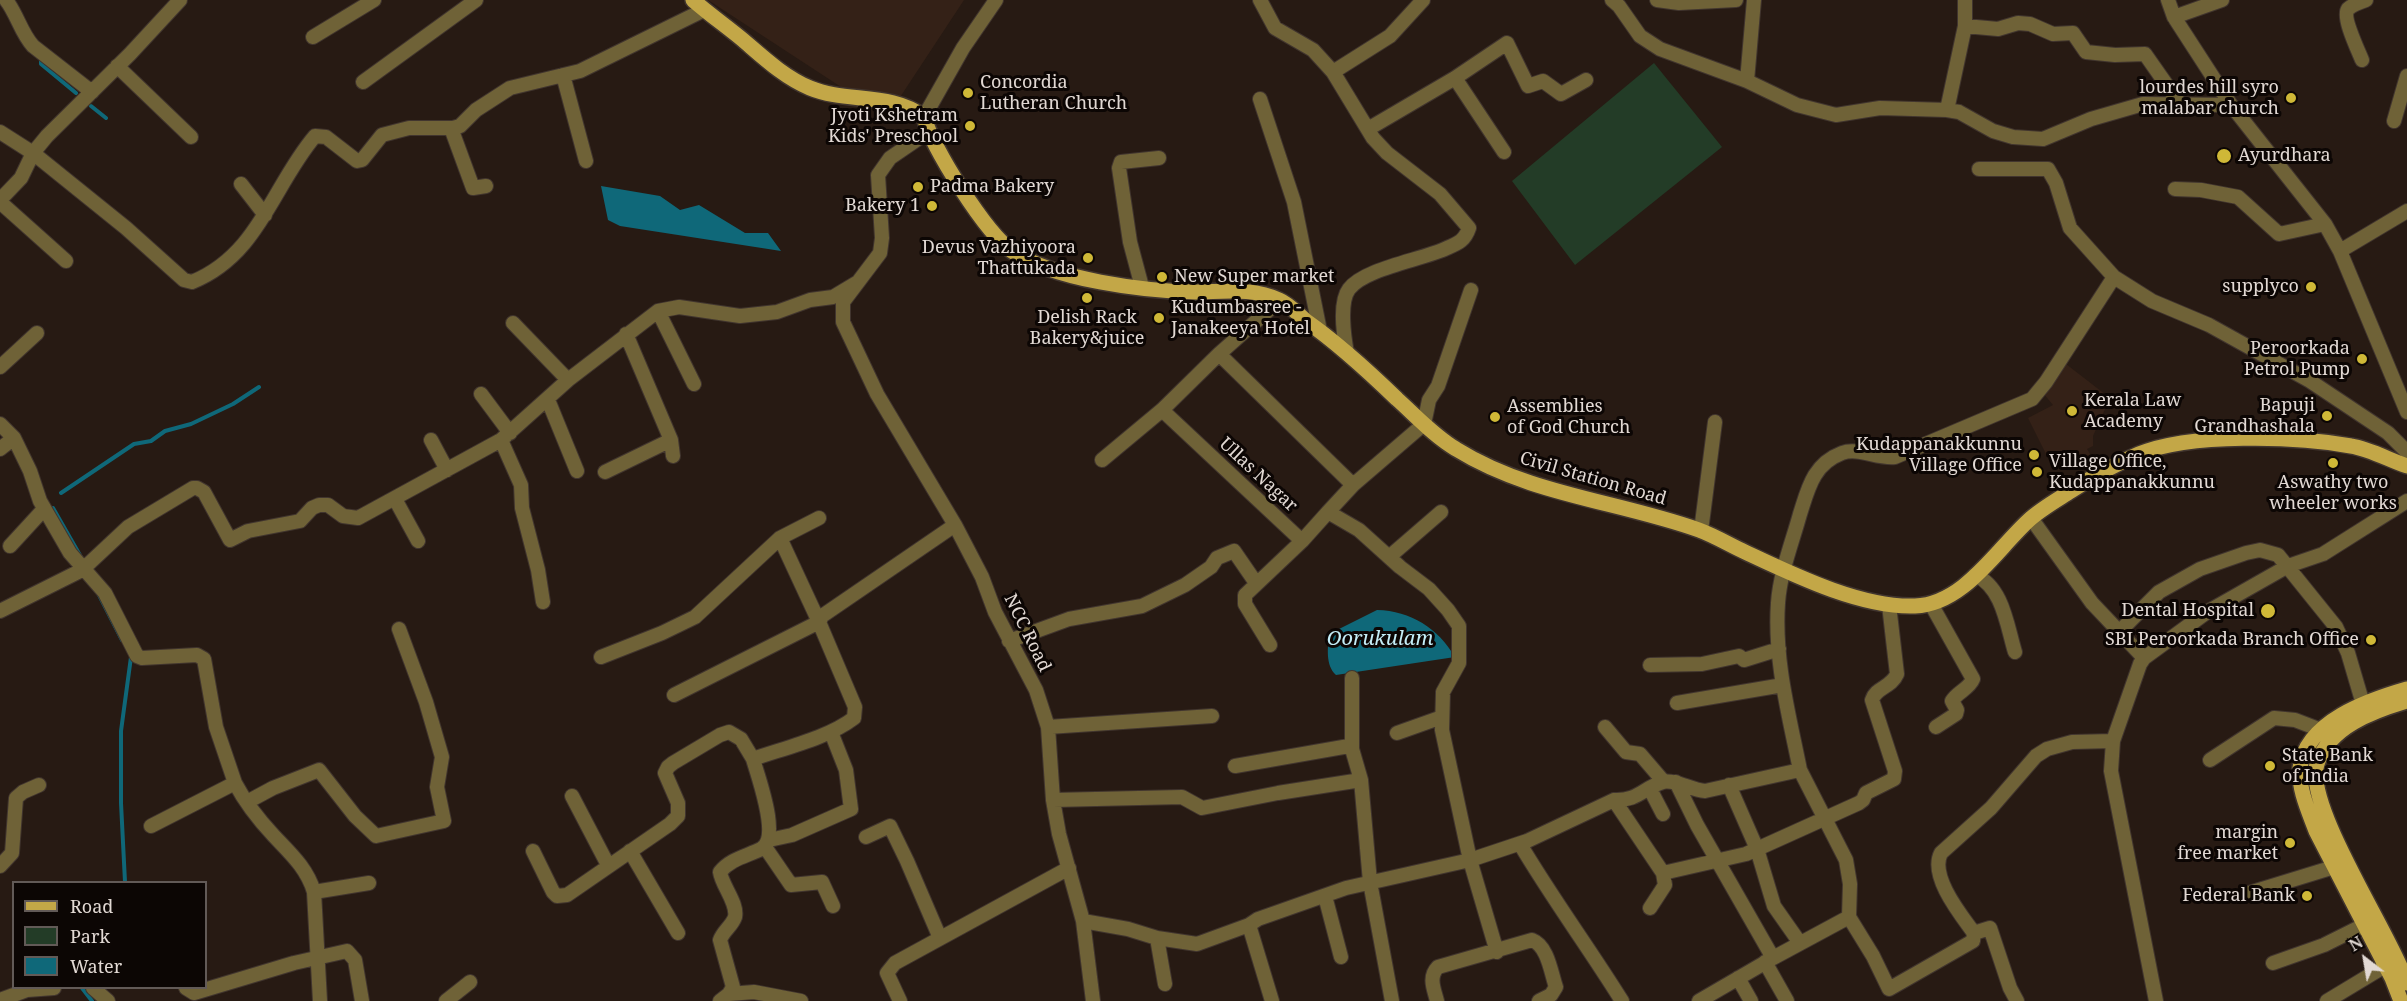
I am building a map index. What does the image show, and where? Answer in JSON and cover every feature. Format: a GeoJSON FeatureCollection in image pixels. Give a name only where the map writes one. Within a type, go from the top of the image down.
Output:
{"type":"FeatureCollection","features":[{"type":"Feature","properties":{"kind":"main road"},"geometry":{"type":"LineString","coordinates":[[698,5],[773,65],[811,88],[827,93],[908,107],[924,117]]}},
{"type":"Feature","properties":{"kind":"main road","name":"Civil Station Road"},"geometry":{"type":"LineString","coordinates":[[924,117],[928,132],[946,163],[986,223],[1010,249],[1033,263],[1098,282],[1193,292],[1226,290],[1253,293],[1280,300],[1347,353],[1452,447],[1490,468],[1549,490],[1701,531],[1784,569],[1837,590],[1889,605],[1931,604],[1958,589],[1975,575],[2031,518],[2088,480],[2140,453],[2169,445],[2205,440],[2302,441],[2355,446],[2407,466]]}},
{"type":"Feature","properties":{"kind":"main road"},"geometry":{"type":"LineString","coordinates":[[2403,696],[2363,704],[2343,713],[2321,730],[2308,746],[2300,767],[2302,784],[2316,831],[2334,867],[2349,879],[2407,982]]}},
{"type":"Feature","properties":{"kind":"main road"},"geometry":{"type":"LineString","coordinates":[[2401,1001],[2364,925],[2317,789],[2316,766],[2324,748],[2344,728],[2403,696]]}},
{"type":"Feature","properties":{"kind":"street"},"geometry":{"type":"LineString","coordinates":[[6,0],[33,46],[92,92]]}},
{"type":"Feature","properties":{"kind":"street"},"geometry":{"type":"LineString","coordinates":[[66,261],[0,201],[21,178],[33,153],[47,136],[180,0]]}},
{"type":"Feature","properties":{"kind":"street"},"geometry":{"type":"LineString","coordinates":[[313,37],[374,0]]}},
{"type":"Feature","properties":{"kind":"street"},"geometry":{"type":"LineString","coordinates":[[363,82],[476,0]]}},
{"type":"Feature","properties":{"kind":"street"},"geometry":{"type":"LineString","coordinates":[[924,117],[963,48],[996,0]]}},
{"type":"Feature","properties":{"kind":"street"},"geometry":{"type":"LineString","coordinates":[[1260,0],[1275,28],[1313,50],[1333,72],[1368,129],[1387,153],[1440,194],[1469,228],[1466,238],[1460,242],[1434,255],[1376,272],[1349,289],[1345,300],[1343,332],[1347,353]]}},
{"type":"Feature","properties":{"kind":"street"},"geometry":{"type":"LineString","coordinates":[[1333,72],[1390,36],[1423,0]]}},
{"type":"Feature","properties":{"kind":"street"},"geometry":{"type":"LineString","coordinates":[[1657,0],[1679,3],[1736,0]]}},
{"type":"Feature","properties":{"kind":"street"},"geometry":{"type":"LineString","coordinates":[[1747,81],[1754,0]]}},
{"type":"Feature","properties":{"kind":"street"},"geometry":{"type":"LineString","coordinates":[[1947,111],[1965,26],[1965,0]]}},
{"type":"Feature","properties":{"kind":"street"},"geometry":{"type":"LineString","coordinates":[[2168,0],[2174,17],[2231,105],[2325,224],[2340,251],[2407,412]]}},
{"type":"Feature","properties":{"kind":"street"},"geometry":{"type":"LineString","coordinates":[[2174,17],[2222,0]]}},
{"type":"Feature","properties":{"kind":"street"},"geometry":{"type":"LineString","coordinates":[[2362,60],[2346,12],[2350,7],[2366,0]]}},
{"type":"Feature","properties":{"kind":"street"},"geometry":{"type":"LineString","coordinates":[[1616,3],[1640,36],[1659,49],[1747,81],[1797,105],[1836,115],[1880,108],[1959,112],[1993,131],[2013,137],[2043,139],[2091,119],[2143,104],[2231,105]]}},
{"type":"Feature","properties":{"kind":"street"},"geometry":{"type":"LineString","coordinates":[[0,132],[33,153],[126,228],[184,280],[192,282],[241,249],[315,136],[326,137],[357,161],[367,156],[382,135],[409,128],[460,126],[476,110],[510,88],[580,71],[603,61],[698,5]]}},
{"type":"Feature","properties":{"kind":"street"},"geometry":{"type":"LineString","coordinates":[[1965,26],[1998,29],[2018,23],[2030,24],[2053,34],[2073,33],[2086,52],[2115,55],[2145,54],[2180,104]]}},
{"type":"Feature","properties":{"kind":"street"},"geometry":{"type":"LineString","coordinates":[[1368,129],[1455,78],[1507,43],[1528,86],[1543,81],[1561,94],[1586,80]]}},
{"type":"Feature","properties":{"kind":"street"},"geometry":{"type":"LineString","coordinates":[[117,66],[191,137]]}},
{"type":"Feature","properties":{"kind":"street"},"geometry":{"type":"LineString","coordinates":[[563,75],[586,161]]}},
{"type":"Feature","properties":{"kind":"street"},"geometry":{"type":"LineString","coordinates":[[2394,121],[2407,76]]}},
{"type":"Feature","properties":{"kind":"street"},"geometry":{"type":"LineString","coordinates":[[1455,78],[1504,152]]}},
{"type":"Feature","properties":{"kind":"street"},"geometry":{"type":"LineString","coordinates":[[1260,99],[1294,202],[1320,331]]}},
{"type":"Feature","properties":{"kind":"street"},"geometry":{"type":"LineString","coordinates":[[451,128],[473,188],[486,186]]}},
{"type":"Feature","properties":{"kind":"street"},"geometry":{"type":"LineString","coordinates":[[0,611],[82,570],[128,527],[197,488],[204,492],[229,539],[232,540],[246,531],[300,521],[312,508],[320,505],[328,505],[343,516],[358,518],[506,437],[568,380],[658,311],[679,307],[740,316],[777,312],[810,300],[833,297],[858,282],[880,253],[882,238],[878,175],[890,158],[928,132]]}},
{"type":"Feature","properties":{"kind":"street"},"geometry":{"type":"LineString","coordinates":[[1142,287],[1130,242],[1119,168],[1121,162],[1159,158]]}},
{"type":"Feature","properties":{"kind":"street"},"geometry":{"type":"LineString","coordinates":[[1979,169],[2048,169],[2056,183],[2070,228],[2114,278],[2152,301],[2209,324],[2310,381],[2388,433],[2407,452]]}},
{"type":"Feature","properties":{"kind":"street"},"geometry":{"type":"LineString","coordinates":[[241,184],[265,215]]}},
{"type":"Feature","properties":{"kind":"street"},"geometry":{"type":"LineString","coordinates":[[2175,189],[2201,190],[2238,197],[2279,234],[2325,224]]}},
{"type":"Feature","properties":{"kind":"street"},"geometry":{"type":"LineString","coordinates":[[2340,251],[2407,212]]}},
{"type":"Feature","properties":{"kind":"street"},"geometry":{"type":"LineString","coordinates":[[1896,1001],[1873,956],[1849,917],[1850,884],[1846,860],[1800,770],[1783,686],[1779,650],[1778,602],[1784,569],[1811,478],[1823,465],[1840,454],[1852,450],[1883,458],[1895,457],[2032,399],[2046,382],[2114,278]]}},
{"type":"Feature","properties":{"kind":"street","name":"NCC Road"},"geometry":{"type":"LineString","coordinates":[[858,282],[843,302],[843,322],[848,335],[873,386],[955,525],[982,577],[995,612],[1035,690],[1048,727],[1053,800],[1083,921],[1093,1001]]}},
{"type":"Feature","properties":{"kind":"street"},"geometry":{"type":"LineString","coordinates":[[1270,645],[1244,601],[1246,592],[1302,541],[1353,485],[1424,424],[1429,400],[1438,386],[1471,290]]}},
{"type":"Feature","properties":{"kind":"street"},"geometry":{"type":"LineString","coordinates":[[1102,460],[1162,410],[1219,354],[1280,300]]}},
{"type":"Feature","properties":{"kind":"street"},"geometry":{"type":"LineString","coordinates":[[658,311],[694,384]]}},
{"type":"Feature","properties":{"kind":"street"},"geometry":{"type":"LineString","coordinates":[[513,323],[568,380]]}},
{"type":"Feature","properties":{"kind":"street"},"geometry":{"type":"LineString","coordinates":[[0,367],[37,333]]}},
{"type":"Feature","properties":{"kind":"street"},"geometry":{"type":"LineString","coordinates":[[626,334],[671,440],[673,456]]}},
{"type":"Feature","properties":{"kind":"street"},"geometry":{"type":"LineString","coordinates":[[1219,354],[1353,485]]}},
{"type":"Feature","properties":{"kind":"street"},"geometry":{"type":"LineString","coordinates":[[482,394],[506,437],[520,485],[522,508],[538,570],[543,602]]}},
{"type":"Feature","properties":{"kind":"street"},"geometry":{"type":"LineString","coordinates":[[548,400],[577,471]]}},
{"type":"Feature","properties":{"kind":"street","name":"Ullas Nagar"},"geometry":{"type":"LineString","coordinates":[[1162,410],[1302,541]]}},
{"type":"Feature","properties":{"kind":"street"},"geometry":{"type":"LineString","coordinates":[[1701,531],[1715,422]]}},
{"type":"Feature","properties":{"kind":"street"},"geometry":{"type":"LineString","coordinates":[[0,424],[14,438],[30,471],[44,509],[70,553],[82,570],[105,593],[139,658],[197,655],[204,659],[216,727],[235,783],[247,802],[304,870],[314,892],[321,1001]]}},
{"type":"Feature","properties":{"kind":"street"},"geometry":{"type":"LineString","coordinates":[[0,449],[14,438]]}},
{"type":"Feature","properties":{"kind":"street"},"geometry":{"type":"LineString","coordinates":[[431,440],[447,470]]}},
{"type":"Feature","properties":{"kind":"street"},"geometry":{"type":"LineString","coordinates":[[605,472],[671,440]]}},
{"type":"Feature","properties":{"kind":"street"},"geometry":{"type":"LineString","coordinates":[[395,499],[418,541]]}},
{"type":"Feature","properties":{"kind":"street"},"geometry":{"type":"LineString","coordinates":[[2156,1001],[2111,771],[2112,741],[2144,658],[2207,612],[2288,566],[2323,554],[2407,501]]}},
{"type":"Feature","properties":{"kind":"street"},"geometry":{"type":"LineString","coordinates":[[10,546],[44,509]]}},
{"type":"Feature","properties":{"kind":"street"},"geometry":{"type":"LineString","coordinates":[[1328,512],[1359,530],[1429,589],[1459,626],[1459,663],[1443,692],[1442,730],[1470,860],[1497,952]]}},
{"type":"Feature","properties":{"kind":"street"},"geometry":{"type":"LineString","coordinates":[[1389,557],[1441,512]]}},
{"type":"Feature","properties":{"kind":"street"},"geometry":{"type":"LineString","coordinates":[[601,657],[662,633],[695,616],[780,538],[819,518]]}},
{"type":"Feature","properties":{"kind":"street"},"geometry":{"type":"LineString","coordinates":[[2031,518],[2092,603],[2144,658]]}},
{"type":"Feature","properties":{"kind":"street"},"geometry":{"type":"LineString","coordinates":[[674,695],[819,621],[822,616],[860,589],[955,525]]}},
{"type":"Feature","properties":{"kind":"street"},"geometry":{"type":"LineString","coordinates":[[753,759],[831,732],[854,718],[855,706],[780,538]]}},
{"type":"Feature","properties":{"kind":"street"},"geometry":{"type":"LineString","coordinates":[[2118,633],[2159,591],[2200,569],[2227,558],[2260,550],[2278,555],[2336,627],[2348,652],[2363,704]]}},
{"type":"Feature","properties":{"kind":"street"},"geometry":{"type":"LineString","coordinates":[[1010,641],[1069,619],[1142,606],[1185,585],[1211,567],[1217,558],[1234,551],[1256,583]]}},
{"type":"Feature","properties":{"kind":"street"},"geometry":{"type":"LineString","coordinates":[[1975,575],[1986,579],[1997,596],[2015,652]]}},
{"type":"Feature","properties":{"kind":"street"},"geometry":{"type":"LineString","coordinates":[[1931,604],[1973,679],[1972,683],[1955,695],[1952,701],[1957,710],[1956,714],[1936,727]]}},
{"type":"Feature","properties":{"kind":"street"},"geometry":{"type":"LineString","coordinates":[[1663,873],[1718,862],[1757,849],[1859,803],[1866,793],[1894,779],[1872,700],[1877,691],[1889,686],[1897,674],[1889,605]]}},
{"type":"Feature","properties":{"kind":"street"},"geometry":{"type":"LineString","coordinates":[[247,802],[273,788],[319,770],[355,816],[376,836],[444,821],[437,787],[442,757],[426,702],[399,629]]}},
{"type":"Feature","properties":{"kind":"street"},"geometry":{"type":"LineString","coordinates":[[1650,665],[1702,664],[1739,656],[1744,660],[1779,650]]}},
{"type":"Feature","properties":{"kind":"street"},"geometry":{"type":"LineString","coordinates":[[1352,678],[1352,749],[1361,780],[1370,882],[1392,1001]]}},
{"type":"Feature","properties":{"kind":"street"},"geometry":{"type":"LineString","coordinates":[[1677,703],[1783,686]]}},
{"type":"Feature","properties":{"kind":"street"},"geometry":{"type":"LineString","coordinates":[[1048,727],[1212,717]]}},
{"type":"Feature","properties":{"kind":"street"},"geometry":{"type":"LineString","coordinates":[[1396,733],[1442,717]]}},
{"type":"Feature","properties":{"kind":"street"},"geometry":{"type":"LineString","coordinates":[[2210,760],[2274,718],[2295,720],[2321,730]]}},
{"type":"Feature","properties":{"kind":"street"},"geometry":{"type":"LineString","coordinates":[[1605,727],[1626,752],[1640,754],[1670,782],[1718,862],[1769,960],[1786,1001]]}},
{"type":"Feature","properties":{"kind":"street"},"geometry":{"type":"LineString","coordinates":[[533,851],[548,884],[557,897],[567,895],[670,824],[678,816],[678,803],[665,773],[668,767],[720,735],[729,732],[741,739],[753,759],[766,805],[767,844],[791,885],[822,882],[833,906]]}},
{"type":"Feature","properties":{"kind":"street"},"geometry":{"type":"LineString","coordinates":[[724,998],[733,987],[720,940],[722,933],[732,923],[735,910],[720,872],[724,867],[767,844],[851,809],[846,770],[831,732]]}},
{"type":"Feature","properties":{"kind":"street"},"geometry":{"type":"LineString","coordinates":[[1889,989],[1973,941],[1974,933],[1945,889],[1938,865],[1941,853],[1991,808],[2036,756],[2047,749],[2072,742],[2112,741]]}},
{"type":"Feature","properties":{"kind":"street"},"geometry":{"type":"LineString","coordinates":[[1235,766],[1349,746],[1352,749]]}},
{"type":"Feature","properties":{"kind":"street"},"geometry":{"type":"LineString","coordinates":[[1083,921],[1128,929],[1157,938],[1197,944],[1249,925],[1258,919],[1370,882],[1470,860],[1520,844],[1614,800],[1628,800],[1670,782],[1705,791],[1800,770]]}},
{"type":"Feature","properties":{"kind":"street"},"geometry":{"type":"LineString","coordinates":[[1053,800],[1182,797],[1202,808],[1361,780]]}},
{"type":"Feature","properties":{"kind":"street"},"geometry":{"type":"LineString","coordinates":[[151,826],[235,783]]}},
{"type":"Feature","properties":{"kind":"street"},"geometry":{"type":"LineString","coordinates":[[0,866],[12,853],[16,798],[39,785]]}},
{"type":"Feature","properties":{"kind":"street"},"geometry":{"type":"LineString","coordinates":[[1729,786],[1757,849],[1774,906],[1800,943]]}},
{"type":"Feature","properties":{"kind":"street"},"geometry":{"type":"LineString","coordinates":[[1650,789],[1663,814]]}},
{"type":"Feature","properties":{"kind":"street"},"geometry":{"type":"LineString","coordinates":[[572,796],[608,865]]}},
{"type":"Feature","properties":{"kind":"street"},"geometry":{"type":"LineString","coordinates":[[1614,800],[1663,873],[1665,885],[1650,908]]}},
{"type":"Feature","properties":{"kind":"street"},"geometry":{"type":"LineString","coordinates":[[866,837],[890,826],[908,861],[940,938]]}},
{"type":"Feature","properties":{"kind":"street"},"geometry":{"type":"LineString","coordinates":[[1520,844],[1552,897],[1582,937],[1622,1001]]}},
{"type":"Feature","properties":{"kind":"street"},"geometry":{"type":"LineString","coordinates":[[630,851],[678,933]]}},
{"type":"Feature","properties":{"kind":"street"},"geometry":{"type":"LineString","coordinates":[[2246,894],[2334,867]]}},
{"type":"Feature","properties":{"kind":"street"},"geometry":{"type":"LineString","coordinates":[[900,1001],[888,976],[888,971],[895,963],[1069,868]]}},
{"type":"Feature","properties":{"kind":"street"},"geometry":{"type":"LineString","coordinates":[[314,892],[369,883]]}},
{"type":"Feature","properties":{"kind":"street"},"geometry":{"type":"LineString","coordinates":[[1325,896],[1341,957]]}},
{"type":"Feature","properties":{"kind":"street"},"geometry":{"type":"LineString","coordinates":[[1699,1001],[1849,917]]}},
{"type":"Feature","properties":{"kind":"street"},"geometry":{"type":"LineString","coordinates":[[1249,925],[1272,1001]]}},
{"type":"Feature","properties":{"kind":"street"},"geometry":{"type":"LineString","coordinates":[[2273,963],[2324,945],[2364,925]]}},
{"type":"Feature","properties":{"kind":"street"},"geometry":{"type":"LineString","coordinates":[[1974,933],[1990,928],[2010,988],[2018,1001]]}},
{"type":"Feature","properties":{"kind":"street"},"geometry":{"type":"LineString","coordinates":[[1157,938],[1165,984]]}},
{"type":"Feature","properties":{"kind":"street"},"geometry":{"type":"LineString","coordinates":[[1437,1001],[1432,972],[1438,967],[1497,952],[1532,940],[1537,942],[1544,951],[1556,987],[1551,995],[1539,1001]]}},
{"type":"Feature","properties":{"kind":"street"},"geometry":{"type":"LineString","coordinates":[[189,989],[194,993],[318,957],[347,951],[355,960],[362,1001]]}},
{"type":"Feature","properties":{"kind":"street"},"geometry":{"type":"LineString","coordinates":[[2327,1001],[2385,966]]}},
{"type":"Feature","properties":{"kind":"street"},"geometry":{"type":"LineString","coordinates":[[1738,978],[1751,1001]]}},
{"type":"Feature","properties":{"kind":"street"},"geometry":{"type":"LineString","coordinates":[[446,1001],[470,982]]}},
{"type":"Feature","properties":{"kind":"street"},"geometry":{"type":"LineString","coordinates":[[0,1000],[36,989]]}},
{"type":"Feature","properties":{"kind":"street"},"geometry":{"type":"LineString","coordinates":[[95,989],[108,1001]]}},
{"type":"Feature","properties":{"kind":"street"},"geometry":{"type":"LineString","coordinates":[[724,998],[754,993],[801,1001]]}},
{"type":"Feature","properties":{"kind":"shaded area"},"geometry":{"type":"Polygon","coordinates":[[[708,0],[964,0],[887,117],[708,0]]]}},
{"type":"Feature","properties":{"kind":"shaded area","name":"Kerala Law Academy"},"geometry":{"type":"Polygon","coordinates":[[[2066,364],[2110,398],[2093,436],[2093,446],[2087,449],[2092,457],[2072,468],[2067,464],[2054,470],[2028,418],[2053,405],[2043,393],[2066,364]]]}},
{"type":"Feature","properties":{"kind":"green space"},"geometry":{"type":"Polygon","coordinates":[[[1654,63],[1722,147],[1575,265],[1512,181],[1654,63]]]}},
{"type":"Feature","properties":{"kind":"water"},"geometry":{"type":"Polygon","coordinates":[[[601,186],[660,196],[680,210],[699,205],[745,233],[768,233],[781,251],[620,226],[608,220],[601,186]]]}},
{"type":"Feature","properties":{"kind":"water","name":"Oorukulam"},"geometry":{"type":"Polygon","coordinates":[[[1377,610],[1401,614],[1422,623],[1440,638],[1455,657],[1336,675],[1329,661],[1329,634],[1377,610]]]}},
{"type":"Feature","properties":{"kind":"waterway"},"geometry":{"type":"LineString","coordinates":[[41,56],[41,64],[76,93]]}},
{"type":"Feature","properties":{"kind":"waterway"},"geometry":{"type":"LineString","coordinates":[[91,106],[106,118]]}},
{"type":"Feature","properties":{"kind":"waterway"},"geometry":{"type":"LineString","coordinates":[[61,493],[134,444],[151,441],[165,431],[191,424],[233,404],[259,387]]}},
{"type":"Feature","properties":{"kind":"waterway"},"geometry":{"type":"LineString","coordinates":[[53,508],[81,557]]}},
{"type":"Feature","properties":{"kind":"waterway"},"geometry":{"type":"LineString","coordinates":[[98,593],[122,640]]}},
{"type":"Feature","properties":{"kind":"waterway"},"geometry":{"type":"LineString","coordinates":[[125,881],[121,803],[121,731],[131,657]]}},
{"type":"Feature","properties":{"kind":"waterway"},"geometry":{"type":"LineString","coordinates":[[83,989],[92,1001]]}},
{"type":"Feature","properties":{"kind":"place","name":"Concordia Lutheran Church"},"geometry":{"type":"Point","coordinates":[968,93]}},
{"type":"Feature","properties":{"kind":"place","name":"lourdes hill syro malabar church"},"geometry":{"type":"Point","coordinates":[2291,98]}},
{"type":"Feature","properties":{"kind":"place","name":"Jyoti Kshetram Kids' Preschool"},"geometry":{"type":"Point","coordinates":[970,126]}},
{"type":"Feature","properties":{"kind":"place","name":"Ayurdhara"},"geometry":{"type":"Point","coordinates":[2224,156]}},
{"type":"Feature","properties":{"kind":"place","name":"Padma Bakery"},"geometry":{"type":"Point","coordinates":[918,187]}},
{"type":"Feature","properties":{"kind":"place","name":"Bakery 1"},"geometry":{"type":"Point","coordinates":[932,206]}},
{"type":"Feature","properties":{"kind":"place","name":"Devus Vazhiyoora Thattukada"},"geometry":{"type":"Point","coordinates":[1088,258]}},
{"type":"Feature","properties":{"kind":"place","name":"New Super market"},"geometry":{"type":"Point","coordinates":[1162,277]}},
{"type":"Feature","properties":{"kind":"place","name":"supplyco"},"geometry":{"type":"Point","coordinates":[2311,287]}},
{"type":"Feature","properties":{"kind":"place","name":"Delish Rack Bakery&juice"},"geometry":{"type":"Point","coordinates":[1087,298]}},
{"type":"Feature","properties":{"kind":"place","name":"Kudumbasree - Janakeeya Hotel"},"geometry":{"type":"Point","coordinates":[1159,318]}},
{"type":"Feature","properties":{"kind":"place","name":"Peroorkada Petrol Pump"},"geometry":{"type":"Point","coordinates":[2362,359]}},
{"type":"Feature","properties":{"kind":"place","name":"Kerala Law Academy"},"geometry":{"type":"Point","coordinates":[2072,411]}},
{"type":"Feature","properties":{"kind":"place","name":"Bapuji Grandhashala"},"geometry":{"type":"Point","coordinates":[2327,416]}},
{"type":"Feature","properties":{"kind":"place","name":"Assemblies of God Church"},"geometry":{"type":"Point","coordinates":[1495,417]}},
{"type":"Feature","properties":{"kind":"place","name":"Kudappanakkunnu Village Office"},"geometry":{"type":"Point","coordinates":[2034,455]}},
{"type":"Feature","properties":{"kind":"place","name":"Aswathy two wheeler works"},"geometry":{"type":"Point","coordinates":[2333,463]}},
{"type":"Feature","properties":{"kind":"place","name":"Village Office, Kudappanakkunnu"},"geometry":{"type":"Point","coordinates":[2037,472]}},
{"type":"Feature","properties":{"kind":"place","name":"Dental Hospital"},"geometry":{"type":"Point","coordinates":[2268,611]}},
{"type":"Feature","properties":{"kind":"place","name":"SBI Peroorkada Branch Office"},"geometry":{"type":"Point","coordinates":[2371,640]}},
{"type":"Feature","properties":{"kind":"place","name":"State Bank of India"},"geometry":{"type":"Point","coordinates":[2270,766]}},
{"type":"Feature","properties":{"kind":"place","name":"margin free market"},"geometry":{"type":"Point","coordinates":[2290,843]}},
{"type":"Feature","properties":{"kind":"place","name":"Federal Bank"},"geometry":{"type":"Point","coordinates":[2307,896]}}]}
